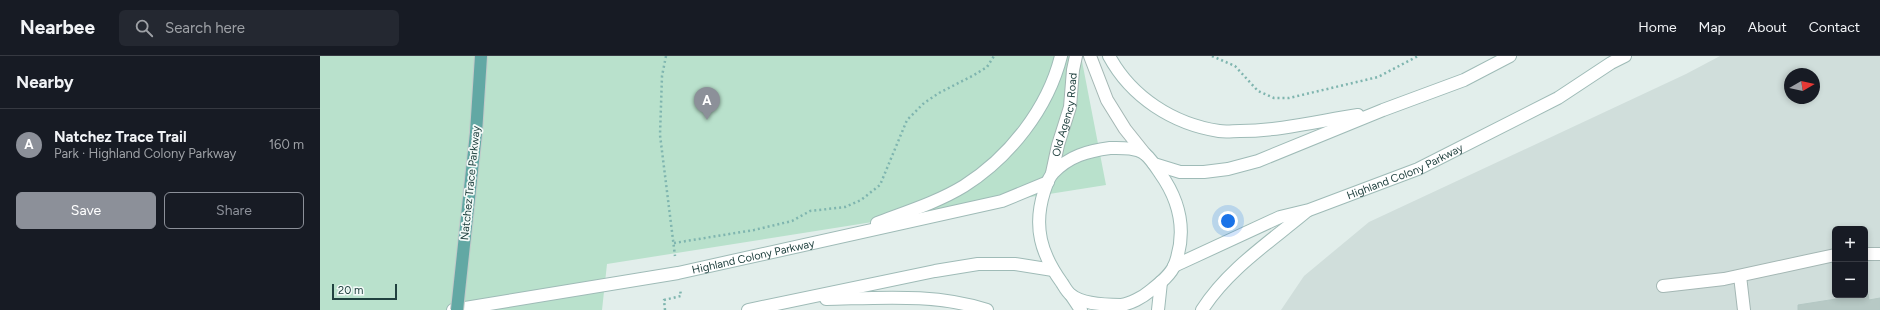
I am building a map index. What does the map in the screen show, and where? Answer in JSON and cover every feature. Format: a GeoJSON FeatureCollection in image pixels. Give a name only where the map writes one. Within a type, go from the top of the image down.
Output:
{"type":"FeatureCollection","features":[{"type":"Feature","properties":{"kind":"main road","name":"Natchez Trace Parkway"},"geometry":{"type":"LineString","coordinates":[[457,310],[476,133],[481,56]]}},
{"type":"Feature","properties":{"kind":"street"},"geometry":{"type":"LineString","coordinates":[[842,238],[945,196],[965,185],[1001,157],[1022,135],[1041,104],[1058,67],[1061,56]]}},
{"type":"Feature","properties":{"kind":"street","name":"Old Agency Road"},"geometry":{"type":"LineString","coordinates":[[1071,295],[1053,270],[1042,247],[1039,226],[1040,204],[1050,177],[1070,107],[1073,70],[1076,56]]}},
{"type":"Feature","properties":{"kind":"street","name":"Old Agency Road"},"geometry":{"type":"LineString","coordinates":[[1090,56],[1107,100],[1125,129],[1168,183],[1178,203],[1181,225],[1174,266]]}},
{"type":"Feature","properties":{"kind":"street"},"geometry":{"type":"LineString","coordinates":[[1109,56],[1130,85],[1151,104],[1172,117],[1193,125],[1220,132],[1263,131],[1383,110]]}},
{"type":"Feature","properties":{"kind":"street"},"geometry":{"type":"LineString","coordinates":[[1154,164],[1180,172],[1204,172],[1228,169],[1258,161],[1383,110],[1464,80],[1510,56]]}},
{"type":"Feature","properties":{"kind":"street","name":"Highland Colony Parkway"},"geometry":{"type":"LineString","coordinates":[[1174,266],[1280,217],[1309,210],[1418,169],[1558,98],[1611,63],[1625,56]]}},
{"type":"Feature","properties":{"kind":"street","name":"Highland Colony Parkway"},"geometry":{"type":"LineString","coordinates":[[453,310],[678,273],[842,238],[1002,201],[1050,177],[1071,158],[1088,151],[1110,148],[1130,149],[1145,154]]}},
{"type":"Feature","properties":{"kind":"street"},"geometry":{"type":"LineString","coordinates":[[1202,310],[1214,292],[1237,268],[1309,210]]}},
{"type":"Feature","properties":{"kind":"street"},"geometry":{"type":"LineString","coordinates":[[1868,254],[1880,254]]}},
{"type":"Feature","properties":{"kind":"street"},"geometry":{"type":"LineString","coordinates":[[1663,286],[1740,276],[1832,257]]}},
{"type":"Feature","properties":{"kind":"street"},"geometry":{"type":"LineString","coordinates":[[748,310],[935,271],[978,264],[1015,264],[1053,270]]}},
{"type":"Feature","properties":{"kind":"street"},"geometry":{"type":"LineString","coordinates":[[1071,295],[1094,304],[1123,305],[1143,296],[1161,282],[1174,266]]}},
{"type":"Feature","properties":{"kind":"street"},"geometry":{"type":"LineString","coordinates":[[1740,276],[1744,310]]}},
{"type":"Feature","properties":{"kind":"street"},"geometry":{"type":"LineString","coordinates":[[1158,310],[1161,282]]}},
{"type":"Feature","properties":{"kind":"street"},"geometry":{"type":"LineString","coordinates":[[1071,295],[1081,310]]}},
{"type":"Feature","properties":{"kind":"street"},"geometry":{"type":"LineString","coordinates":[[796,300],[909,298],[954,301],[987,310]]}},
{"type":"Feature","properties":{"kind":"path"},"geometry":{"type":"LineString","coordinates":[[666,56],[662,76],[660,134],[675,258]]}},
{"type":"Feature","properties":{"kind":"path"},"geometry":{"type":"LineString","coordinates":[[674,243],[754,230],[792,221],[810,210],[845,207],[861,200],[880,185],[907,120],[924,103],[987,66],[994,56]]}},
{"type":"Feature","properties":{"kind":"path"},"geometry":{"type":"LineString","coordinates":[[1212,56],[1235,66],[1258,91],[1274,98],[1289,98],[1378,77],[1418,56]]}},
{"type":"Feature","properties":{"kind":"shaded area"},"geometry":{"type":"Polygon","coordinates":[[[1720,56],[1880,56],[1880,310],[1281,310],[1304,276],[1369,222],[1686,74],[1720,56]]]}},
{"type":"Feature","properties":{"kind":"green space"},"geometry":{"type":"Polygon","coordinates":[[[320,56],[1081,56],[1106,185],[607,264],[602,310],[320,310],[320,56]]]}},
{"type":"Feature","properties":{"kind":"building"},"geometry":{"type":"Polygon","coordinates":[[[1868,294],[1869,300],[1880,298],[1880,310],[1798,310],[1798,305],[1843,298],[1868,298],[1868,294]]]}},
{"type":"Feature","properties":{"kind":"place","name":"Natchez Trace Trail"},"geometry":{"type":"Point","coordinates":[707,120]}}]}
